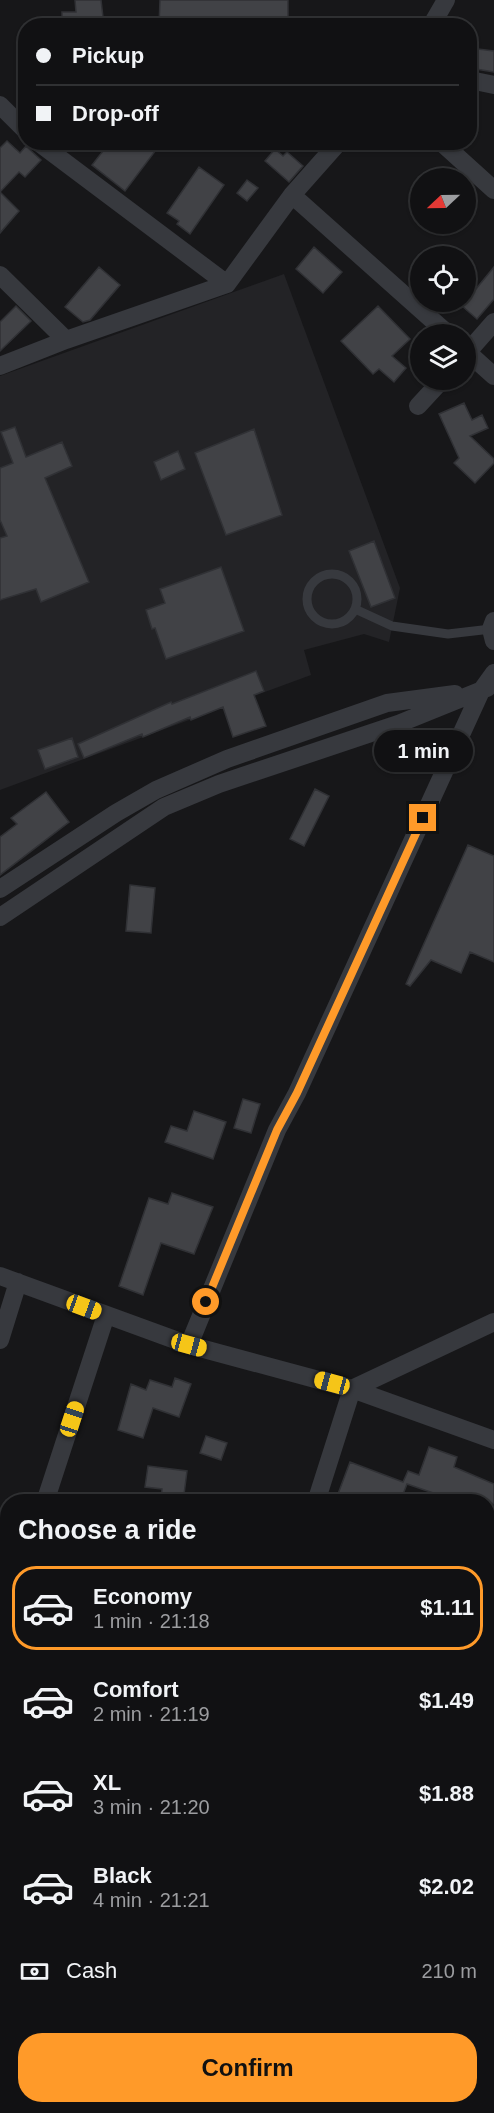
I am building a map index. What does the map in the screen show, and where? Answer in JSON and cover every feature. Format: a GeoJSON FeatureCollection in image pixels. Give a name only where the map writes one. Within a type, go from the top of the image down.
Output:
{"type":"FeatureCollection","features":[{"type":"Feature","properties":{"kind":"street"},"geometry":{"type":"LineString","coordinates":[[436,18],[446,0]]}},
{"type":"Feature","properties":{"kind":"street"},"geometry":{"type":"LineString","coordinates":[[477,82],[494,86]]}},
{"type":"Feature","properties":{"kind":"street"},"geometry":{"type":"LineString","coordinates":[[2,113],[18,125]]}},
{"type":"Feature","properties":{"kind":"street"},"geometry":{"type":"LineString","coordinates":[[49,150],[227,284]]}},
{"type":"Feature","properties":{"kind":"street"},"geometry":{"type":"LineString","coordinates":[[0,366],[66,340],[227,284],[292,195],[332,150]]}},
{"type":"Feature","properties":{"kind":"street"},"geometry":{"type":"LineString","coordinates":[[450,150],[494,190]]}},
{"type":"Feature","properties":{"kind":"street"},"geometry":{"type":"LineString","coordinates":[[292,195],[437,324]]}},
{"type":"Feature","properties":{"kind":"street"},"geometry":{"type":"LineString","coordinates":[[0,275],[66,340]]}},
{"type":"Feature","properties":{"kind":"street"},"geometry":{"type":"LineString","coordinates":[[476,341],[494,322]]}},
{"type":"Feature","properties":{"kind":"street"},"geometry":{"type":"LineString","coordinates":[[476,361],[494,376]]}},
{"type":"Feature","properties":{"kind":"street"},"geometry":{"type":"LineString","coordinates":[[418,406],[433,390]]}},
{"type":"Feature","properties":{"kind":"street"},"geometry":{"type":"LineString","coordinates":[[189,1345],[277,1130],[297,1093],[494,673]]}},
{"type":"Feature","properties":{"kind":"street"},"geometry":{"type":"LineString","coordinates":[[0,889],[116,813],[156,790],[227,759],[387,703],[487,688]]}},
{"type":"Feature","properties":{"kind":"street"},"geometry":{"type":"LineString","coordinates":[[0,917],[164,807],[219,784],[398,724],[487,688]]}},
{"type":"Feature","properties":{"kind":"street"},"geometry":{"type":"LineString","coordinates":[[0,1276],[189,1345],[352,1389],[494,1440]]}},
{"type":"Feature","properties":{"kind":"street"},"geometry":{"type":"LineString","coordinates":[[0,1340],[18,1282]]}},
{"type":"Feature","properties":{"kind":"street"},"geometry":{"type":"LineString","coordinates":[[48,1494],[106,1315]]}},
{"type":"Feature","properties":{"kind":"street"},"geometry":{"type":"LineString","coordinates":[[319,1494],[352,1389],[494,1322]]}},
{"type":"Feature","properties":{"kind":"lane"},"geometry":{"type":"LineString","coordinates":[[328,574],[341,576],[352,584],[357,596],[355,609],[347,619],[335,624],[322,623],[312,615],[307,603],[308,590],[316,579],[328,574]]}},
{"type":"Feature","properties":{"kind":"lane"},"geometry":{"type":"LineString","coordinates":[[355,609],[392,626],[448,634],[493,630]]}},
{"type":"Feature","properties":{"kind":"shaded area"},"geometry":{"type":"Polygon","coordinates":[[[284,274],[400,588],[389,642],[364,634],[304,650],[311,675],[0,790],[0,376],[284,274]]]}},
{"type":"Feature","properties":{"kind":"building"},"geometry":{"type":"Polygon","coordinates":[[[75,0],[101,0],[103,18],[62,18],[62,12],[76,12],[75,0]]]}},
{"type":"Feature","properties":{"kind":"building"},"geometry":{"type":"Polygon","coordinates":[[[160,0],[288,0],[288,18],[159,18],[160,0]]]}},
{"type":"Feature","properties":{"kind":"building"},"geometry":{"type":"Polygon","coordinates":[[[477,49],[494,51],[494,72],[477,69],[477,49]]]}},
{"type":"Feature","properties":{"kind":"building"},"geometry":{"type":"Polygon","coordinates":[[[7,141],[20,153],[23,150],[30,150],[41,160],[25,177],[19,172],[0,192],[0,148],[7,141]]]}},
{"type":"Feature","properties":{"kind":"building"},"geometry":{"type":"Polygon","coordinates":[[[104,150],[156,150],[125,191],[92,165],[104,150]]]}},
{"type":"Feature","properties":{"kind":"building"},"geometry":{"type":"Polygon","coordinates":[[[276,150],[283,156],[287,152],[303,166],[289,182],[265,161],[276,150]]]}},
{"type":"Feature","properties":{"kind":"building"},"geometry":{"type":"Polygon","coordinates":[[[199,167],[224,185],[190,234],[177,224],[179,221],[167,213],[199,167]]]}},
{"type":"Feature","properties":{"kind":"building"},"geometry":{"type":"Polygon","coordinates":[[[247,180],[258,188],[247,201],[237,193],[247,180]]]}},
{"type":"Feature","properties":{"kind":"building"},"geometry":{"type":"Polygon","coordinates":[[[0,192],[19,211],[0,233],[0,192]]]}},
{"type":"Feature","properties":{"kind":"building"},"geometry":{"type":"Polygon","coordinates":[[[314,247],[342,272],[323,293],[296,269],[314,247]]]}},
{"type":"Feature","properties":{"kind":"building"},"geometry":{"type":"Polygon","coordinates":[[[99,267],[120,285],[90,320],[83,322],[65,307],[99,267]]]}},
{"type":"Feature","properties":{"kind":"building"},"geometry":{"type":"Polygon","coordinates":[[[494,267],[494,299],[477,319],[469,312],[476,312],[476,289],[494,267]]]}},
{"type":"Feature","properties":{"kind":"building"},"geometry":{"type":"Polygon","coordinates":[[[16,306],[31,321],[0,351],[0,322],[16,306]]]}},
{"type":"Feature","properties":{"kind":"building"},"geometry":{"type":"Polygon","coordinates":[[[378,306],[410,339],[392,356],[406,368],[394,382],[379,369],[373,374],[341,341],[378,306]]]}},
{"type":"Feature","properties":{"kind":"building"},"geometry":{"type":"Polygon","coordinates":[[[464,403],[472,420],[482,415],[488,428],[470,436],[494,459],[494,463],[475,483],[454,463],[459,458],[439,414],[464,403]]]}},
{"type":"Feature","properties":{"kind":"building"},"geometry":{"type":"Polygon","coordinates":[[[15,427],[26,457],[62,442],[72,466],[45,478],[89,582],[41,602],[36,589],[0,600],[0,538],[7,536],[0,520],[0,468],[13,463],[1,432],[15,427]]]}},
{"type":"Feature","properties":{"kind":"building"},"geometry":{"type":"Polygon","coordinates":[[[254,429],[282,515],[226,535],[195,453],[254,429]]]}},
{"type":"Feature","properties":{"kind":"building"},"geometry":{"type":"Polygon","coordinates":[[[178,451],[185,469],[161,480],[154,462],[178,451]]]}},
{"type":"Feature","properties":{"kind":"building"},"geometry":{"type":"Polygon","coordinates":[[[374,541],[395,598],[371,607],[349,551],[374,541]]]}},
{"type":"Feature","properties":{"kind":"building"},"geometry":{"type":"Polygon","coordinates":[[[221,567],[244,631],[166,659],[146,610],[165,603],[160,589],[221,567]]]}},
{"type":"Feature","properties":{"kind":"building"},"geometry":{"type":"Polygon","coordinates":[[[256,671],[264,691],[254,695],[266,726],[233,737],[223,707],[191,720],[190,717],[143,737],[142,734],[84,758],[78,744],[171,702],[172,704],[256,671]]]}},
{"type":"Feature","properties":{"kind":"building"},"geometry":{"type":"Polygon","coordinates":[[[72,738],[78,757],[45,769],[38,750],[72,738]]]}},
{"type":"Feature","properties":{"kind":"building"},"geometry":{"type":"Polygon","coordinates":[[[315,789],[329,796],[304,846],[290,839],[315,789]]]}},
{"type":"Feature","properties":{"kind":"building"},"geometry":{"type":"Polygon","coordinates":[[[46,792],[69,822],[0,875],[0,837],[17,824],[11,818],[46,792]]]}},
{"type":"Feature","properties":{"kind":"building"},"geometry":{"type":"Polygon","coordinates":[[[468,845],[494,856],[494,962],[470,952],[461,973],[431,960],[410,986],[406,984],[468,845]]]}},
{"type":"Feature","properties":{"kind":"building"},"geometry":{"type":"Polygon","coordinates":[[[130,885],[155,888],[151,933],[126,931],[130,885]]]}},
{"type":"Feature","properties":{"kind":"building"},"geometry":{"type":"Polygon","coordinates":[[[243,1099],[260,1104],[251,1133],[234,1128],[243,1099]]]}},
{"type":"Feature","properties":{"kind":"building"},"geometry":{"type":"Polygon","coordinates":[[[194,1111],[226,1122],[213,1159],[165,1142],[171,1126],[187,1131],[194,1111]]]}},
{"type":"Feature","properties":{"kind":"building"},"geometry":{"type":"Polygon","coordinates":[[[172,1193],[213,1207],[194,1254],[161,1243],[143,1295],[119,1286],[149,1198],[168,1204],[172,1193]]]}},
{"type":"Feature","properties":{"kind":"building"},"geometry":{"type":"Polygon","coordinates":[[[175,1378],[191,1384],[179,1417],[153,1408],[143,1438],[118,1430],[131,1384],[146,1390],[150,1380],[172,1387],[175,1378]]]}},
{"type":"Feature","properties":{"kind":"building"},"geometry":{"type":"Polygon","coordinates":[[[206,1436],[227,1443],[221,1460],[200,1453],[206,1436]]]}},
{"type":"Feature","properties":{"kind":"building"},"geometry":{"type":"Polygon","coordinates":[[[429,1447],[457,1457],[454,1467],[494,1484],[494,1494],[436,1494],[407,1484],[403,1494],[338,1494],[350,1462],[403,1482],[408,1471],[419,1475],[429,1447]]]}},
{"type":"Feature","properties":{"kind":"building"},"geometry":{"type":"Polygon","coordinates":[[[148,1466],[187,1471],[184,1494],[162,1494],[162,1489],[145,1487],[148,1466]]]}},
{"type":"Feature","properties":{"kind":"route"},"geometry":{"type":"LineString","coordinates":[[206,1302],[277,1130],[297,1093],[423,818]]}}]}
